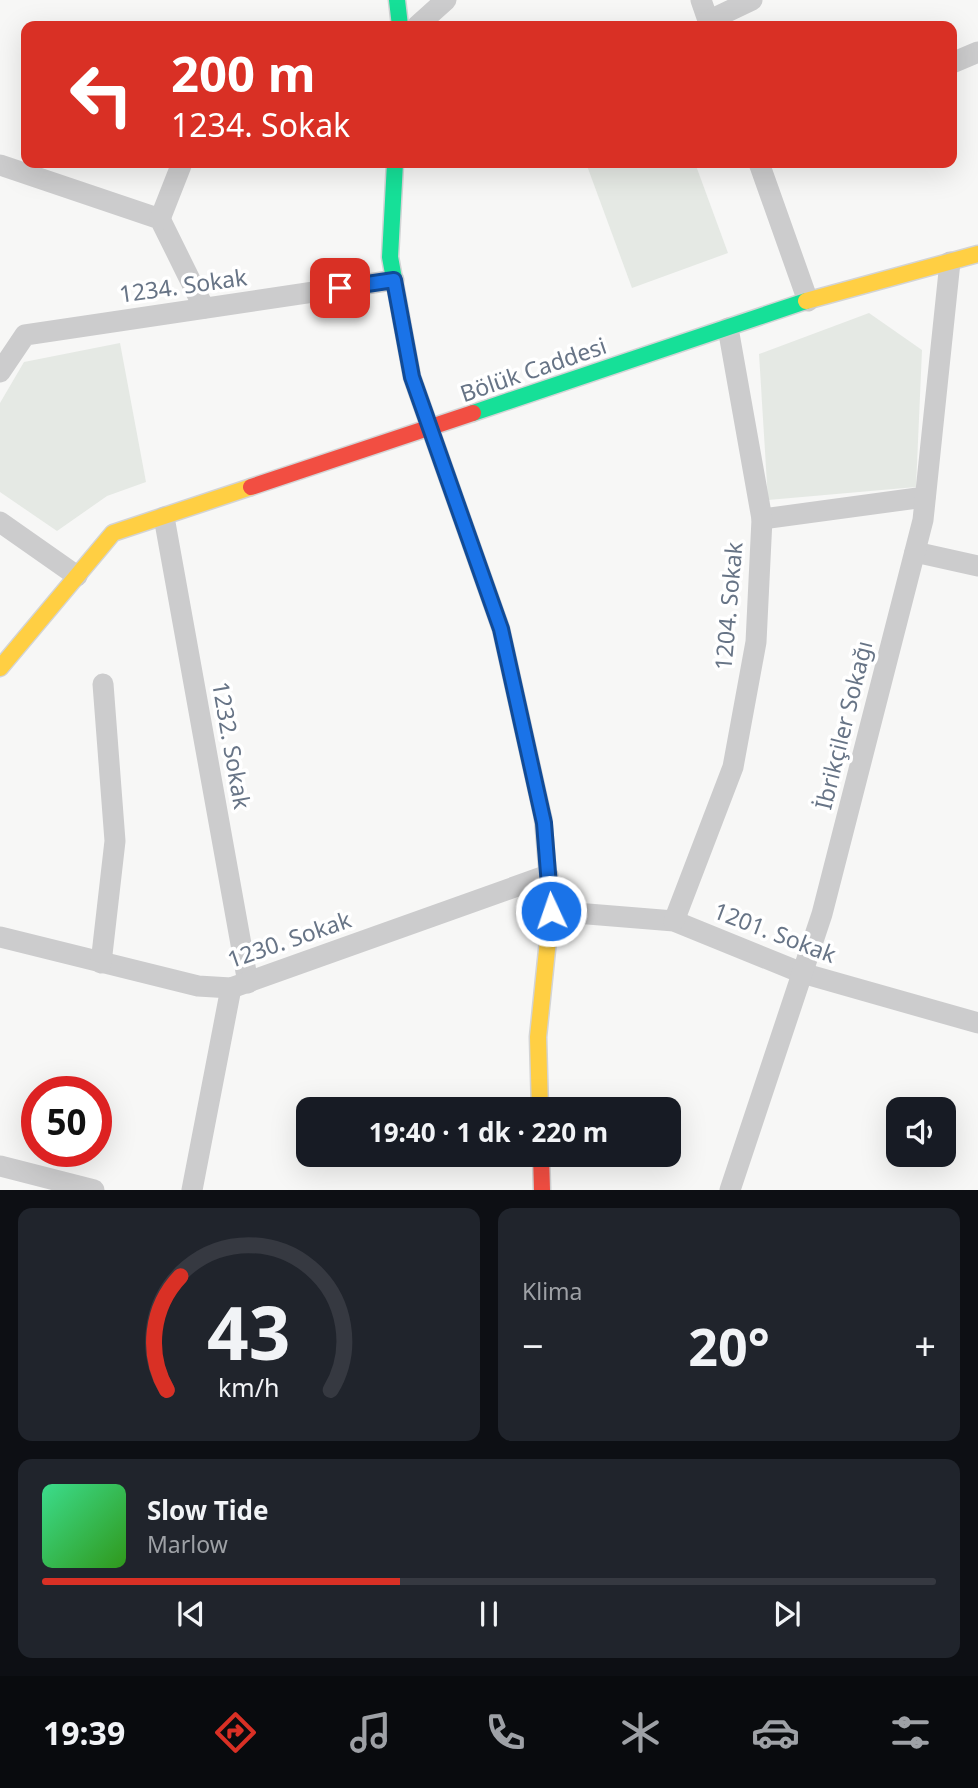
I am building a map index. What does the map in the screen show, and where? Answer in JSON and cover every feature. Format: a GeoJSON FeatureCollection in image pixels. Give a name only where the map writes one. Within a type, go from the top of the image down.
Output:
{"type":"FeatureCollection","features":[{"type":"Feature","properties":{"kind":"street"},"geometry":{"type":"LineString","coordinates":[[397,0],[399,21]]}},
{"type":"Feature","properties":{"kind":"street"},"geometry":{"type":"LineString","coordinates":[[423,21],[446,0]]}},
{"type":"Feature","properties":{"kind":"street"},"geometry":{"type":"LineString","coordinates":[[701,0],[708,21]]}},
{"type":"Feature","properties":{"kind":"street"},"geometry":{"type":"LineString","coordinates":[[714,21],[752,0]]}},
{"type":"Feature","properties":{"kind":"street"},"geometry":{"type":"LineString","coordinates":[[957,62],[978,52]]}},
{"type":"Feature","properties":{"kind":"street"},"geometry":{"type":"LineString","coordinates":[[0,165],[160,219],[204,308]]}},
{"type":"Feature","properties":{"kind":"street"},"geometry":{"type":"LineString","coordinates":[[160,219],[180,168]]}},
{"type":"Feature","properties":{"kind":"street"},"geometry":{"type":"LineString","coordinates":[[396,168],[390,257],[412,377],[501,629],[544,823],[551,911],[538,1037],[540,1097]]}},
{"type":"Feature","properties":{"kind":"street"},"geometry":{"type":"LineString","coordinates":[[761,168],[808,301]]}},
{"type":"Feature","properties":{"kind":"street","name":"Bölük Caddesi"},"geometry":{"type":"LineString","coordinates":[[0,668],[113,533],[808,301],[978,254]]}},
{"type":"Feature","properties":{"kind":"street","name":"İbrikçiler Sokağı"},"geometry":{"type":"LineString","coordinates":[[730,1189],[822,914],[923,520],[950,262]]}},
{"type":"Feature","properties":{"kind":"street","name":"1234. Sokak"},"geometry":{"type":"LineString","coordinates":[[0,372],[25,335],[394,280]]}},
{"type":"Feature","properties":{"kind":"street","name":"1204. Sokak"},"geometry":{"type":"LineString","coordinates":[[674,921],[733,767],[756,642],[762,519],[728,328]]}},
{"type":"Feature","properties":{"kind":"street"},"geometry":{"type":"LineString","coordinates":[[762,519],[926,496]]}},
{"type":"Feature","properties":{"kind":"street","name":"1232. Sokak"},"geometry":{"type":"LineString","coordinates":[[164,517],[239,986]]}},
{"type":"Feature","properties":{"kind":"street"},"geometry":{"type":"LineString","coordinates":[[0,522],[77,576]]}},
{"type":"Feature","properties":{"kind":"street"},"geometry":{"type":"LineString","coordinates":[[915,552],[978,566]]}},
{"type":"Feature","properties":{"kind":"street"},"geometry":{"type":"LineString","coordinates":[[101,963],[115,841],[103,684]]}},
{"type":"Feature","properties":{"kind":"street","name":"1230. Sokak"},"geometry":{"type":"LineString","coordinates":[[0,937],[198,986],[239,986],[548,875]]}},
{"type":"Feature","properties":{"kind":"street","name":"1201. Sokak"},"geometry":{"type":"LineString","coordinates":[[551,911],[674,921],[802,973],[978,1023]]}},
{"type":"Feature","properties":{"kind":"street"},"geometry":{"type":"LineString","coordinates":[[192,1189],[239,986]]}},
{"type":"Feature","properties":{"kind":"street"},"geometry":{"type":"LineString","coordinates":[[541,1167],[542,1189]]}},
{"type":"Feature","properties":{"kind":"street"},"geometry":{"type":"LineString","coordinates":[[10,1175],[94,1189]]}},
{"type":"Feature","properties":{"kind":"shaded area"},"geometry":{"type":"Polygon","coordinates":[[[588,168],[697,168],[728,253],[632,288],[588,168]]]}},
{"type":"Feature","properties":{"kind":"shaded area"},"geometry":{"type":"Polygon","coordinates":[[[869,313],[922,350],[916,487],[768,500],[759,354],[869,313]]]}},
{"type":"Feature","properties":{"kind":"shaded area"},"geometry":{"type":"Polygon","coordinates":[[[120,343],[146,482],[107,496],[57,531],[0,492],[0,403],[24,362],[120,343]]]}},
{"type":"Feature","properties":{"kind":"traffic: fast"},"geometry":{"type":"LineString","coordinates":[[397,0],[399,21]]}},
{"type":"Feature","properties":{"kind":"traffic: fast"},"geometry":{"type":"LineString","coordinates":[[395,168],[390,257],[412,377],[501,629],[543,818]]}},
{"type":"Feature","properties":{"kind":"traffic: fast"},"geometry":{"type":"LineString","coordinates":[[473,413],[806,301]]}},
{"type":"Feature","properties":{"kind":"traffic: slow"},"geometry":{"type":"LineString","coordinates":[[806,301],[978,254]]}},
{"type":"Feature","properties":{"kind":"traffic: slow"},"geometry":{"type":"LineString","coordinates":[[0,668],[113,533],[251,487]]}},
{"type":"Feature","properties":{"kind":"traffic: slow"},"geometry":{"type":"LineString","coordinates":[[540,1097],[538,1037],[551,911],[543,818]]}},
{"type":"Feature","properties":{"kind":"traffic: jam"},"geometry":{"type":"LineString","coordinates":[[251,487],[473,413]]}},
{"type":"Feature","properties":{"kind":"traffic: jam"},"geometry":{"type":"LineString","coordinates":[[541,1167],[542,1190]]}},
{"type":"Feature","properties":{"kind":"route"},"geometry":{"type":"LineString","coordinates":[[340,288],[394,280],[412,377],[501,629],[544,823],[551,911]]}}]}
